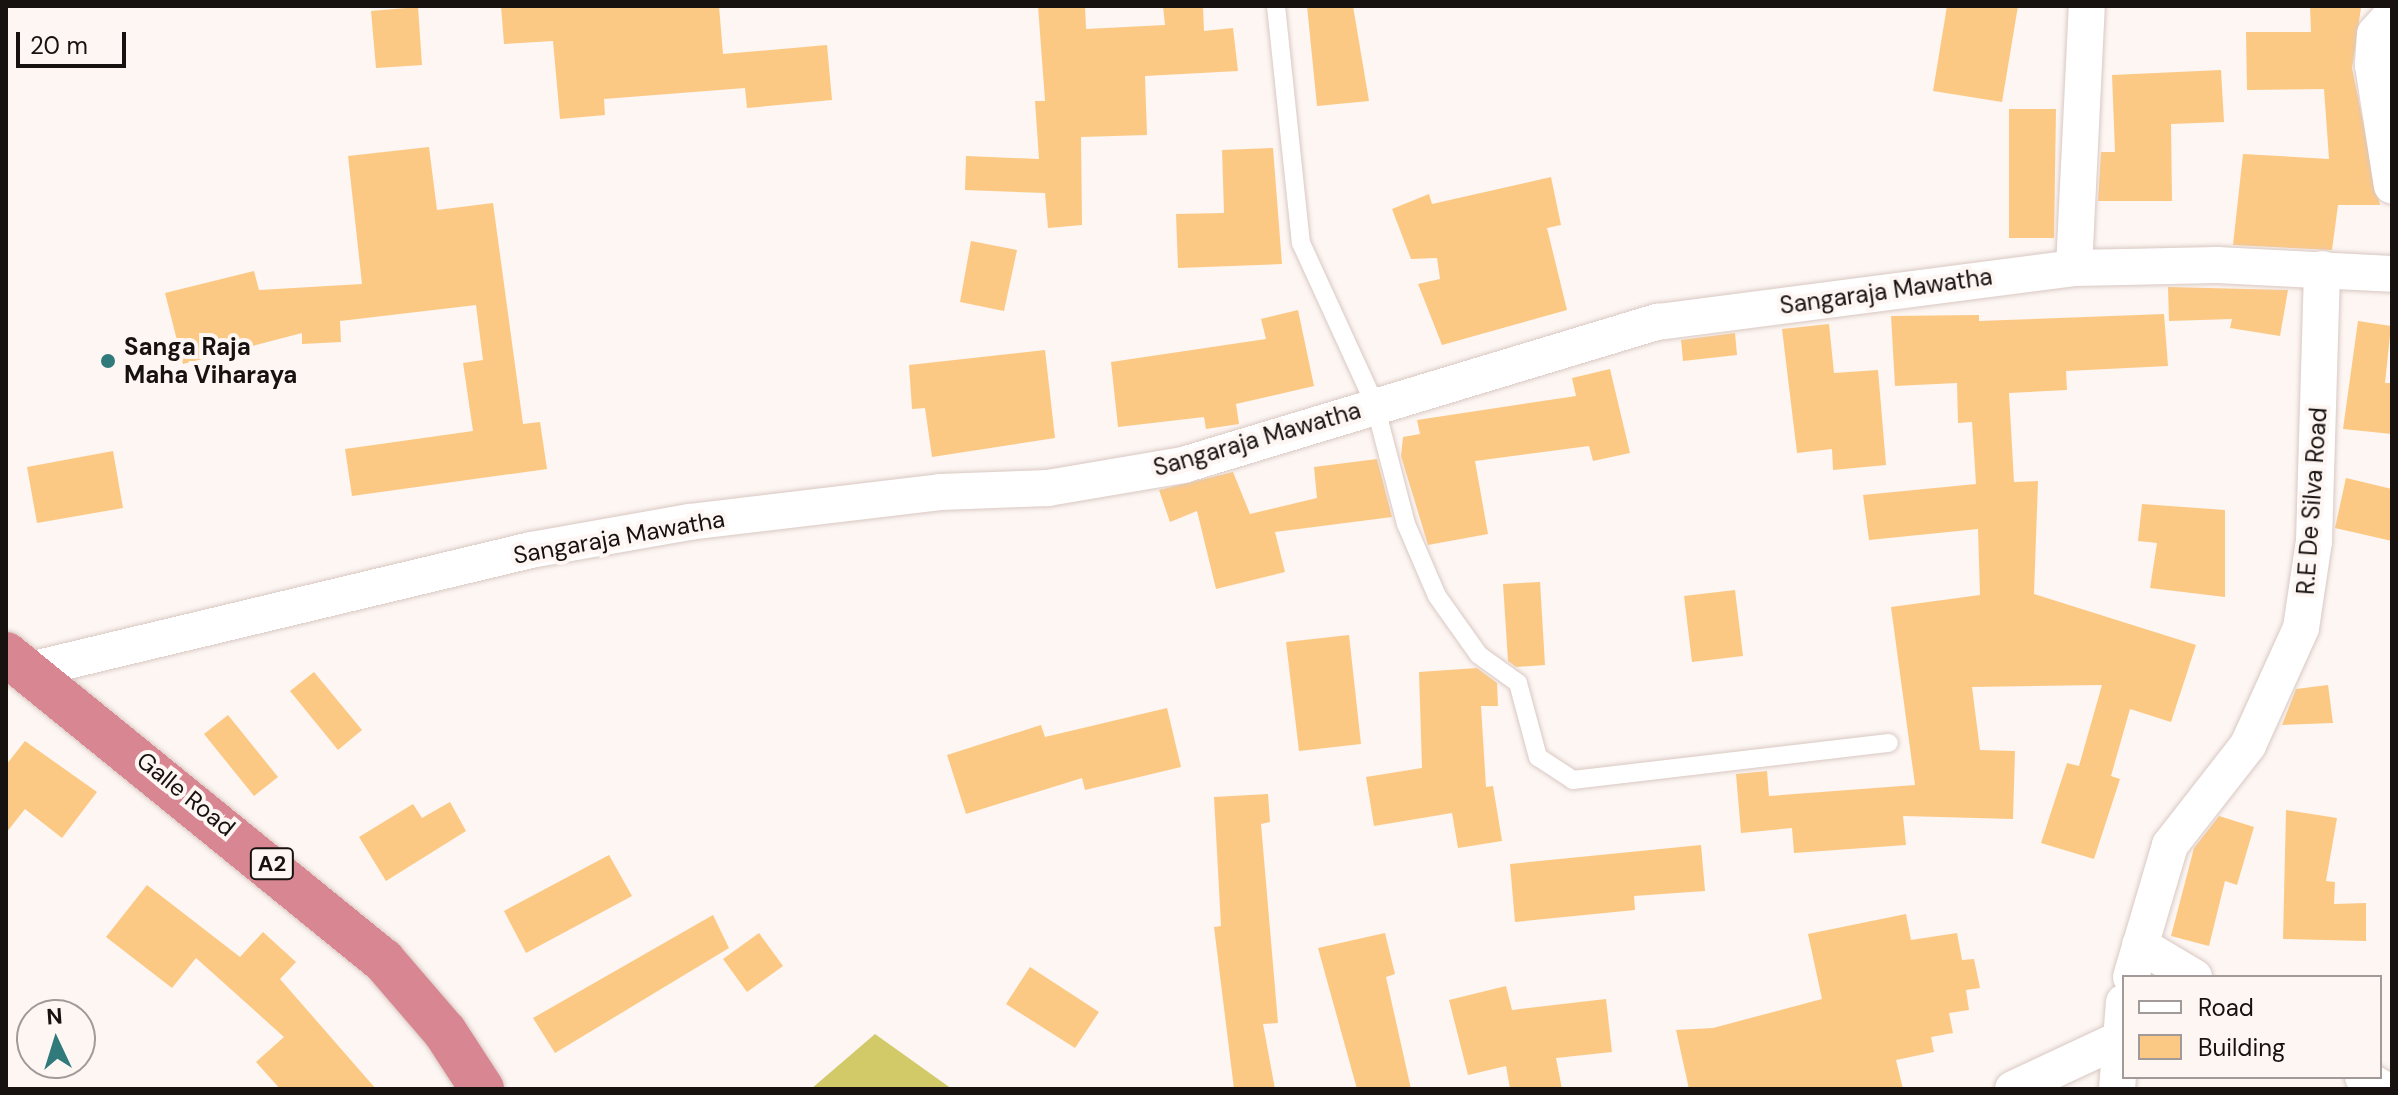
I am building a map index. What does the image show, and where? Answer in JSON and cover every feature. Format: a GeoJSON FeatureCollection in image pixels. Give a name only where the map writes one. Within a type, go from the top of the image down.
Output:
{"type":"FeatureCollection","features":[{"type":"Feature","properties":{"kind":"highway","name":"Galle Road"},"geometry":{"type":"LineString","coordinates":[[18,662],[383,960],[445,1032],[482,1089]]}},
{"type":"Feature","properties":{"kind":"street"},"geometry":{"type":"LineString","coordinates":[[2074,268],[2087,6]]}},
{"type":"Feature","properties":{"kind":"street"},"geometry":{"type":"LineString","coordinates":[[2392,15],[2375,34],[2373,65],[2392,186]]}},
{"type":"Feature","properties":{"kind":"street","name":"Sangaraja Mawatha"},"geometry":{"type":"LineString","coordinates":[[18,662],[531,550],[689,522],[940,492],[1048,488],[1183,465],[1658,322],[2074,268],[2322,269],[2392,274]]}},
{"type":"Feature","properties":{"kind":"street","name":"R.E De Silva Road"},"geometry":{"type":"LineString","coordinates":[[2135,961],[2170,845],[2248,745],[2301,628],[2314,541],[2322,269]]}},
{"type":"Feature","properties":{"kind":"street"},"geometry":{"type":"LineString","coordinates":[[2135,961],[2187,975]]}},
{"type":"Feature","properties":{"kind":"street"},"geometry":{"type":"LineString","coordinates":[[2117,1089],[2122,1020]]}},
{"type":"Feature","properties":{"kind":"street"},"geometry":{"type":"LineString","coordinates":[[2013,1089],[2120,1039]]}},
{"type":"Feature","properties":{"kind":"lane"},"geometry":{"type":"LineString","coordinates":[[1276,6],[1301,243],[1375,405],[1406,524],[1437,596],[1479,655],[1518,683],[1538,757],[1573,780],[1889,743]]}},
{"type":"Feature","properties":{"kind":"shaded area"},"geometry":{"type":"Polygon","coordinates":[[[875,1034],[952,1089],[811,1089],[875,1034]]]}},
{"type":"Feature","properties":{"kind":"building"},"geometry":{"type":"Polygon","coordinates":[[[501,6],[719,6],[723,54],[827,45],[832,100],[747,108],[745,88],[604,99],[605,115],[560,119],[553,41],[504,44],[501,6]]]}},
{"type":"Feature","properties":{"kind":"building"},"geometry":{"type":"Polygon","coordinates":[[[1038,6],[1085,6],[1086,29],[1165,25],[1163,6],[1203,6],[1204,31],[1233,28],[1238,71],[1145,76],[1147,135],[1081,137],[1082,225],[1048,228],[1045,193],[965,190],[966,156],[1039,159],[1035,101],[1045,101],[1038,6]]]}},
{"type":"Feature","properties":{"kind":"building"},"geometry":{"type":"Polygon","coordinates":[[[1307,6],[1353,6],[1369,101],[1317,106],[1307,6]]]}},
{"type":"Feature","properties":{"kind":"building"},"geometry":{"type":"Polygon","coordinates":[[[1947,6],[2018,6],[2002,102],[1933,91],[1947,6]]]}},
{"type":"Feature","properties":{"kind":"building"},"geometry":{"type":"Polygon","coordinates":[[[418,7],[422,65],[376,68],[371,11],[418,7]]]}},
{"type":"Feature","properties":{"kind":"building"},"geometry":{"type":"Polygon","coordinates":[[[2310,7],[2361,8],[2352,68],[2380,205],[2338,205],[2332,250],[2233,245],[2243,154],[2329,159],[2324,89],[2247,90],[2246,32],[2311,32],[2310,7]]]}},
{"type":"Feature","properties":{"kind":"building"},"geometry":{"type":"Polygon","coordinates":[[[2221,70],[2224,122],[2171,124],[2172,201],[2098,201],[2101,152],[2115,152],[2112,75],[2221,70]]]}},
{"type":"Feature","properties":{"kind":"building"},"geometry":{"type":"Polygon","coordinates":[[[2009,109],[2056,109],[2054,238],[2009,238],[2009,109]]]}},
{"type":"Feature","properties":{"kind":"building"},"geometry":{"type":"Polygon","coordinates":[[[429,147],[437,210],[493,203],[523,424],[540,422],[547,469],[352,496],[345,449],[473,431],[463,363],[483,360],[476,305],[340,321],[341,342],[302,344],[302,333],[183,364],[165,293],[254,271],[259,290],[362,284],[348,156],[429,147]]]}},
{"type":"Feature","properties":{"kind":"building"},"geometry":{"type":"Polygon","coordinates":[[[1273,148],[1282,264],[1178,268],[1176,214],[1224,213],[1222,150],[1273,148]]]}},
{"type":"Feature","properties":{"kind":"building"},"geometry":{"type":"Polygon","coordinates":[[[1551,177],[1561,225],[1547,228],[1567,310],[1442,345],[1418,284],[1440,279],[1437,258],[1411,259],[1392,209],[1429,194],[1432,204],[1551,177]]]}},
{"type":"Feature","properties":{"kind":"building"},"geometry":{"type":"Polygon","coordinates":[[[971,241],[1017,250],[1004,311],[960,302],[971,241]]]}},
{"type":"Feature","properties":{"kind":"building"},"geometry":{"type":"Polygon","coordinates":[[[2168,287],[2288,290],[2280,336],[2230,328],[2232,319],[2169,321],[2168,287]]]}},
{"type":"Feature","properties":{"kind":"building"},"geometry":{"type":"Polygon","coordinates":[[[1298,310],[1314,386],[1236,404],[1239,424],[1206,429],[1204,417],[1118,427],[1111,362],[1266,339],[1261,319],[1298,310]]]}},
{"type":"Feature","properties":{"kind":"building"},"geometry":{"type":"Polygon","coordinates":[[[2164,314],[2168,366],[2066,371],[2067,390],[2009,393],[2014,482],[2038,481],[2034,594],[2196,645],[2171,722],[2130,709],[2111,776],[2120,779],[2094,859],[2041,843],[2067,763],[2079,766],[2102,685],[1972,687],[1980,750],[2015,751],[2013,819],[1903,816],[1906,845],[1794,853],[1792,828],[1741,833],[1736,774],[1767,771],[1769,796],[1915,785],[1891,607],[1980,595],[1978,529],[1869,540],[1863,495],[1976,484],[1972,422],[1958,423],[1957,383],[1895,386],[1891,316],[1979,315],[1979,321],[2164,314]]]}},
{"type":"Feature","properties":{"kind":"building"},"geometry":{"type":"Polygon","coordinates":[[[2358,321],[2391,326],[2385,383],[2392,383],[2392,434],[2343,429],[2358,321]]]}},
{"type":"Feature","properties":{"kind":"building"},"geometry":{"type":"Polygon","coordinates":[[[1829,324],[1834,373],[1878,370],[1886,465],[1833,470],[1832,449],[1797,453],[1782,329],[1829,324]]]}},
{"type":"Feature","properties":{"kind":"building"},"geometry":{"type":"Polygon","coordinates":[[[1735,333],[1737,355],[1683,361],[1681,340],[1735,333]]]}},
{"type":"Feature","properties":{"kind":"building"},"geometry":{"type":"Polygon","coordinates":[[[1045,350],[1055,438],[932,457],[925,408],[912,409],[909,365],[1045,350]]]}},
{"type":"Feature","properties":{"kind":"building"},"geometry":{"type":"Polygon","coordinates":[[[1610,369],[1630,453],[1593,461],[1589,446],[1475,461],[1488,534],[1428,545],[1401,456],[1403,437],[1420,434],[1417,420],[1576,396],[1572,378],[1610,369]]]}},
{"type":"Feature","properties":{"kind":"building"},"geometry":{"type":"Polygon","coordinates":[[[113,451],[123,508],[37,523],[27,467],[113,451]]]}},
{"type":"Feature","properties":{"kind":"building"},"geometry":{"type":"Polygon","coordinates":[[[1377,459],[1392,517],[1275,532],[1285,572],[1216,589],[1197,511],[1170,522],[1159,490],[1233,472],[1250,514],[1317,498],[1314,467],[1377,459]]]}},
{"type":"Feature","properties":{"kind":"building"},"geometry":{"type":"Polygon","coordinates":[[[2346,478],[2392,489],[2392,541],[2335,528],[2346,478]]]}},
{"type":"Feature","properties":{"kind":"building"},"geometry":{"type":"Polygon","coordinates":[[[2142,504],[2225,510],[2225,597],[2150,588],[2157,543],[2138,541],[2142,504]]]}},
{"type":"Feature","properties":{"kind":"building"},"geometry":{"type":"Polygon","coordinates":[[[1540,582],[1545,665],[1516,667],[1508,661],[1503,584],[1540,582]]]}},
{"type":"Feature","properties":{"kind":"building"},"geometry":{"type":"Polygon","coordinates":[[[1735,590],[1743,656],[1692,662],[1684,596],[1735,590]]]}},
{"type":"Feature","properties":{"kind":"building"},"geometry":{"type":"Polygon","coordinates":[[[1349,635],[1361,744],[1299,751],[1286,642],[1349,635]]]}},
{"type":"Feature","properties":{"kind":"building"},"geometry":{"type":"Polygon","coordinates":[[[1477,668],[1497,683],[1498,706],[1481,706],[1486,787],[1493,786],[1502,841],[1458,848],[1452,813],[1374,826],[1366,777],[1422,768],[1419,672],[1477,668]]]}},
{"type":"Feature","properties":{"kind":"building"},"geometry":{"type":"Polygon","coordinates":[[[314,672],[362,730],[338,750],[290,691],[314,672]]]}},
{"type":"Feature","properties":{"kind":"building"},"geometry":{"type":"Polygon","coordinates":[[[2328,685],[2333,723],[2282,725],[2296,689],[2328,685]]]}},
{"type":"Feature","properties":{"kind":"building"},"geometry":{"type":"Polygon","coordinates":[[[1167,708],[1181,767],[1085,790],[1082,778],[966,814],[947,755],[1041,725],[1045,737],[1167,708]]]}},
{"type":"Feature","properties":{"kind":"building"},"geometry":{"type":"Polygon","coordinates":[[[228,715],[278,777],[254,796],[204,734],[228,715]]]}},
{"type":"Feature","properties":{"kind":"building"},"geometry":{"type":"Polygon","coordinates":[[[25,741],[97,792],[62,838],[25,809],[6,833],[6,765],[25,741]]]}},
{"type":"Feature","properties":{"kind":"building"},"geometry":{"type":"Polygon","coordinates":[[[1268,794],[1270,822],[1261,824],[1278,1023],[1263,1024],[1275,1089],[1234,1089],[1214,927],[1221,926],[1214,797],[1268,794]]]}},
{"type":"Feature","properties":{"kind":"building"},"geometry":{"type":"Polygon","coordinates":[[[450,802],[466,831],[386,881],[359,837],[413,804],[422,818],[450,802]]]}},
{"type":"Feature","properties":{"kind":"building"},"geometry":{"type":"Polygon","coordinates":[[[2286,810],[2337,818],[2326,881],[2335,882],[2334,904],[2366,903],[2366,941],[2283,939],[2286,810]]]}},
{"type":"Feature","properties":{"kind":"building"},"geometry":{"type":"Polygon","coordinates":[[[2219,816],[2254,827],[2237,885],[2225,881],[2209,946],[2171,936],[2194,848],[2219,816]]]}},
{"type":"Feature","properties":{"kind":"building"},"geometry":{"type":"Polygon","coordinates":[[[1701,845],[1705,891],[1634,896],[1635,910],[1515,922],[1510,864],[1701,845]]]}},
{"type":"Feature","properties":{"kind":"building"},"geometry":{"type":"Polygon","coordinates":[[[609,855],[632,896],[526,953],[504,911],[609,855]]]}},
{"type":"Feature","properties":{"kind":"building"},"geometry":{"type":"Polygon","coordinates":[[[147,885],[240,957],[263,932],[296,962],[280,979],[376,1089],[280,1089],[256,1062],[284,1037],[196,958],[172,988],[106,937],[147,885]]]}},
{"type":"Feature","properties":{"kind":"building"},"geometry":{"type":"Polygon","coordinates":[[[1906,914],[1911,940],[1957,933],[1962,960],[1974,959],[1980,988],[1966,990],[1969,1010],[1949,1013],[1953,1033],[1931,1037],[1934,1052],[1896,1060],[1903,1089],[1689,1089],[1676,1030],[1713,1028],[1822,999],[1808,934],[1906,914]]]}},
{"type":"Feature","properties":{"kind":"building"},"geometry":{"type":"Polygon","coordinates":[[[713,915],[729,948],[555,1053],[533,1018],[713,915]]]}},
{"type":"Feature","properties":{"kind":"building"},"geometry":{"type":"Polygon","coordinates":[[[759,933],[783,966],[747,992],[723,959],[759,933]]]}},
{"type":"Feature","properties":{"kind":"building"},"geometry":{"type":"Polygon","coordinates":[[[1385,933],[1395,974],[1386,977],[1411,1089],[1357,1089],[1318,948],[1385,933]]]}},
{"type":"Feature","properties":{"kind":"building"},"geometry":{"type":"Polygon","coordinates":[[[1030,967],[1099,1012],[1075,1048],[1006,1004],[1030,967]]]}},
{"type":"Feature","properties":{"kind":"building"},"geometry":{"type":"Polygon","coordinates":[[[1506,986],[1512,1010],[1606,999],[1612,1052],[1556,1058],[1562,1089],[1510,1089],[1506,1066],[1468,1075],[1449,1000],[1506,986]]]}},
{"type":"Feature","properties":{"kind":"place","name":"Sanga Raja Maha Viharaya"},"geometry":{"type":"Point","coordinates":[108,361]}}]}
